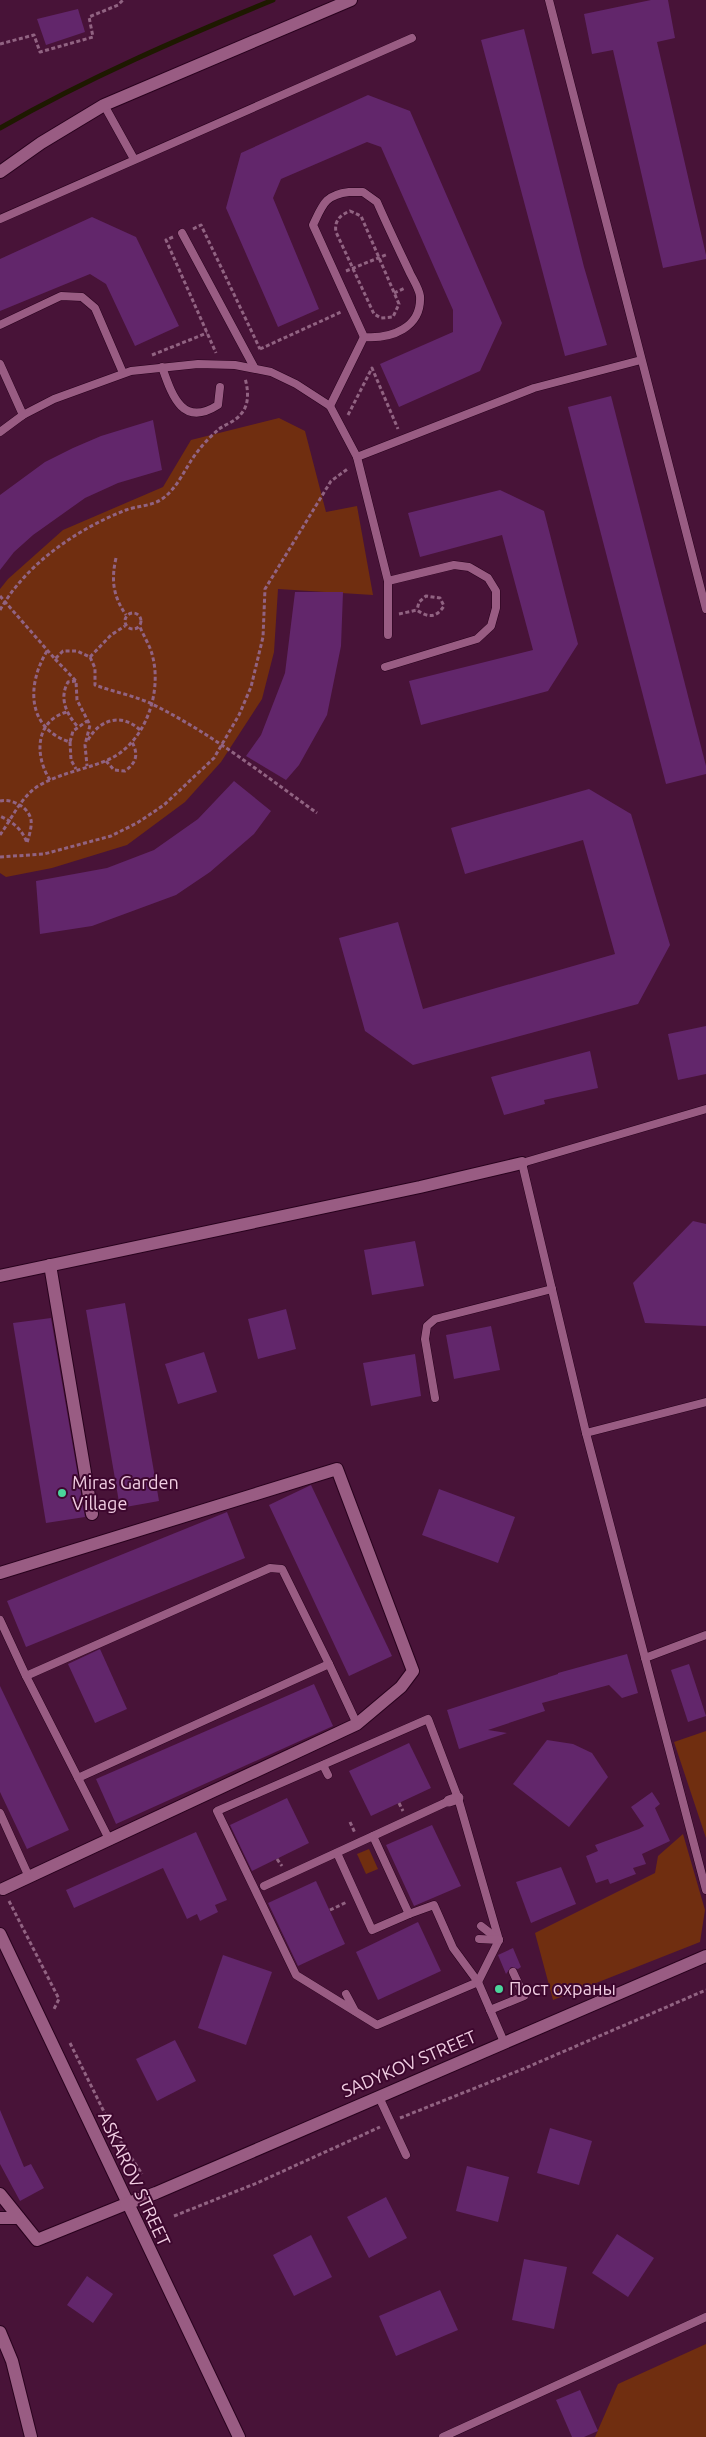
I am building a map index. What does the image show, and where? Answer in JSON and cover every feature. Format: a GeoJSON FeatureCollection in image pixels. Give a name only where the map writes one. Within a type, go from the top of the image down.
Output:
{"type":"FeatureCollection","features":[{"type":"Feature","properties":{"kind":"street"},"geometry":{"type":"LineString","coordinates":[[0,172],[41,143],[104,105],[351,0]]}},
{"type":"Feature","properties":{"kind":"street"},"geometry":{"type":"LineString","coordinates":[[0,1276],[420,1187],[522,1163]]}},
{"type":"Feature","properties":{"kind":"street"},"geometry":{"type":"LineString","coordinates":[[50,1265],[92,1514]]}},
{"type":"Feature","properties":{"kind":"street"},"geometry":{"type":"LineString","coordinates":[[0,1573],[337,1469],[413,1671],[401,1687],[357,1724],[3,1889]]}},
{"type":"Feature","properties":{"kind":"street","name":"ASKAROV STREET"},"geometry":{"type":"LineString","coordinates":[[0,1934],[126,2204],[239,2437]]}},
{"type":"Feature","properties":{"kind":"street","name":"SADYKOV STREET"},"geometry":{"type":"LineString","coordinates":[[19,2218],[37,2240],[156,2194],[706,1956]]}},
{"type":"Feature","properties":{"kind":"street"},"geometry":{"type":"LineString","coordinates":[[0,2194],[19,2218]]}},
{"type":"Feature","properties":{"kind":"street"},"geometry":{"type":"LineString","coordinates":[[0,2218],[19,2218]]}},
{"type":"Feature","properties":{"kind":"street"},"geometry":{"type":"LineString","coordinates":[[0,2332],[12,2362],[31,2437]]}},
{"type":"Feature","properties":{"kind":"street"},"geometry":{"type":"LineString","coordinates":[[0,2368],[12,2362]]}},
{"type":"Feature","properties":{"kind":"lane"},"geometry":{"type":"LineString","coordinates":[[549,0],[706,610]]}},
{"type":"Feature","properties":{"kind":"lane"},"geometry":{"type":"LineString","coordinates":[[0,218],[412,38]]}},
{"type":"Feature","properties":{"kind":"lane"},"geometry":{"type":"LineString","coordinates":[[104,105],[134,159]]}},
{"type":"Feature","properties":{"kind":"lane"},"geometry":{"type":"LineString","coordinates":[[363,192],[376,202],[420,294],[418,312],[408,326],[398,333],[376,338],[364,337],[313,225],[323,203],[334,194],[363,192]]}},
{"type":"Feature","properties":{"kind":"lane"},"geometry":{"type":"LineString","coordinates":[[182,233],[254,367]]}},
{"type":"Feature","properties":{"kind":"lane"},"geometry":{"type":"LineString","coordinates":[[0,325],[61,296],[82,297],[95,308],[123,373]]}},
{"type":"Feature","properties":{"kind":"lane"},"geometry":{"type":"LineString","coordinates":[[330,406],[364,337]]}},
{"type":"Feature","properties":{"kind":"lane"},"geometry":{"type":"LineString","coordinates":[[358,460],[402,439],[534,388],[641,360]]}},
{"type":"Feature","properties":{"kind":"lane"},"geometry":{"type":"LineString","coordinates":[[0,364],[23,415]]}},
{"type":"Feature","properties":{"kind":"lane"},"geometry":{"type":"LineString","coordinates":[[0,432],[23,415],[54,399],[123,373],[198,364],[242,365],[271,372],[296,384],[330,406],[358,460],[388,581],[388,635]]}},
{"type":"Feature","properties":{"kind":"lane"},"geometry":{"type":"LineString","coordinates":[[162,367],[179,406],[193,413],[208,412],[218,405],[220,387]]}},
{"type":"Feature","properties":{"kind":"lane"},"geometry":{"type":"LineString","coordinates":[[385,667],[477,639],[491,626],[496,608],[496,591],[488,578],[469,567],[454,565],[388,581]]}},
{"type":"Feature","properties":{"kind":"lane"},"geometry":{"type":"LineString","coordinates":[[706,1109],[522,1163],[586,1433],[706,1890]]}},
{"type":"Feature","properties":{"kind":"lane"},"geometry":{"type":"LineString","coordinates":[[436,1398],[425,1339],[427,1326],[435,1318],[552,1289]]}},
{"type":"Feature","properties":{"kind":"lane"},"geometry":{"type":"LineString","coordinates":[[586,1433],[706,1402]]}},
{"type":"Feature","properties":{"kind":"lane"},"geometry":{"type":"LineString","coordinates":[[26,1676],[270,1568],[282,1569],[357,1724]]}},
{"type":"Feature","properties":{"kind":"lane"},"geometry":{"type":"LineString","coordinates":[[0,1620],[26,1676],[110,1840]]}},
{"type":"Feature","properties":{"kind":"lane"},"geometry":{"type":"LineString","coordinates":[[645,1658],[706,1635]]}},
{"type":"Feature","properties":{"kind":"lane"},"geometry":{"type":"LineString","coordinates":[[78,1778],[329,1664]]}},
{"type":"Feature","properties":{"kind":"lane"},"geometry":{"type":"LineString","coordinates":[[428,1719],[453,1800],[499,1940],[478,1982],[376,2025],[296,1975],[217,1811],[428,1719]]}},
{"type":"Feature","properties":{"kind":"lane"},"geometry":{"type":"LineString","coordinates":[[323,1765],[328,1775]]}},
{"type":"Feature","properties":{"kind":"lane"},"geometry":{"type":"LineString","coordinates":[[264,1886],[453,1800]]}},
{"type":"Feature","properties":{"kind":"lane"},"geometry":{"type":"LineString","coordinates":[[0,1814],[29,1877]]}},
{"type":"Feature","properties":{"kind":"lane"},"geometry":{"type":"LineString","coordinates":[[373,1836],[409,1914]]}},
{"type":"Feature","properties":{"kind":"lane"},"geometry":{"type":"LineString","coordinates":[[336,1853],[372,1930],[434,1905],[453,1948],[478,1982],[504,2042]]}},
{"type":"Feature","properties":{"kind":"lane"},"geometry":{"type":"LineString","coordinates":[[481,1926],[499,1940]]}},
{"type":"Feature","properties":{"kind":"lane"},"geometry":{"type":"LineString","coordinates":[[479,1939],[499,1940]]}},
{"type":"Feature","properties":{"kind":"lane"},"geometry":{"type":"LineString","coordinates":[[490,2010],[524,1996],[513,1972]]}},
{"type":"Feature","properties":{"kind":"lane"},"geometry":{"type":"LineString","coordinates":[[346,1994],[355,2011]]}},
{"type":"Feature","properties":{"kind":"lane"},"geometry":{"type":"LineString","coordinates":[[379,2096],[406,2155]]}},
{"type":"Feature","properties":{"kind":"lane"},"geometry":{"type":"LineString","coordinates":[[443,2437],[706,2317]]}},
{"type":"Feature","properties":{"kind":"path"},"geometry":{"type":"LineString","coordinates":[[0,44],[34,34],[40,52],[93,37],[89,17],[118,5],[123,0]]}},
{"type":"Feature","properties":{"kind":"path"},"geometry":{"type":"LineString","coordinates":[[350,212],[361,216],[379,258],[399,304],[393,317],[380,318],[374,314],[336,232],[335,226],[343,214],[350,212]]}},
{"type":"Feature","properties":{"kind":"path"},"geometry":{"type":"LineString","coordinates":[[336,276],[399,249]]}},
{"type":"Feature","properties":{"kind":"path"},"geometry":{"type":"LineString","coordinates":[[260,349],[350,308]]}},
{"type":"Feature","properties":{"kind":"path"},"geometry":{"type":"LineString","coordinates":[[148,357],[207,332]]}},
{"type":"Feature","properties":{"kind":"path"},"geometry":{"type":"LineString","coordinates":[[0,610],[20,581],[63,543],[125,511],[161,500],[171,490],[202,446],[218,430],[241,415],[246,406],[248,393],[242,365]]}},
{"type":"Feature","properties":{"kind":"path"},"geometry":{"type":"LineString","coordinates":[[342,427],[372,368],[402,439]]}},
{"type":"Feature","properties":{"kind":"path"},"geometry":{"type":"LineString","coordinates":[[0,857],[44,854],[111,836],[137,823],[164,805],[196,777],[214,758],[220,744],[239,715],[256,669],[263,637],[265,589],[332,481],[358,460]]}},
{"type":"Feature","properties":{"kind":"path"},"geometry":{"type":"LineString","coordinates":[[116,558],[112,580],[114,591],[126,615]]}},
{"type":"Feature","properties":{"kind":"path"},"geometry":{"type":"LineString","coordinates":[[0,596],[6,600],[47,651],[76,681],[77,700],[90,725],[85,745],[87,766]]}},
{"type":"Feature","properties":{"kind":"path"},"geometry":{"type":"LineString","coordinates":[[426,596],[440,598],[444,606],[440,613],[432,616],[425,616],[417,610],[419,602],[426,596]]}},
{"type":"Feature","properties":{"kind":"path"},"geometry":{"type":"LineString","coordinates":[[389,617],[417,610]]}},
{"type":"Feature","properties":{"kind":"path"},"geometry":{"type":"LineString","coordinates":[[0,835],[20,805],[39,785],[87,766],[106,761],[132,742],[140,730],[152,704],[156,688],[156,672],[153,657],[140,627],[142,619],[137,613],[129,612],[124,618],[125,626]]}},
{"type":"Feature","properties":{"kind":"path"},"geometry":{"type":"LineString","coordinates":[[125,626],[132,630],[140,627]]}},
{"type":"Feature","properties":{"kind":"path"},"geometry":{"type":"LineString","coordinates":[[90,657],[111,635],[125,626]]}},
{"type":"Feature","properties":{"kind":"path"},"geometry":{"type":"LineString","coordinates":[[47,651],[35,675],[33,690],[38,714],[46,727],[70,742]]}},
{"type":"Feature","properties":{"kind":"path"},"geometry":{"type":"LineString","coordinates":[[54,659],[63,651],[77,651],[90,657],[95,668],[95,686],[152,704],[220,744],[317,813]]}},
{"type":"Feature","properties":{"kind":"path"},"geometry":{"type":"LineString","coordinates":[[76,681],[68,682],[64,696],[67,712],[77,726]]}},
{"type":"Feature","properties":{"kind":"path"},"geometry":{"type":"LineString","coordinates":[[50,780],[39,756],[41,735],[46,727],[67,712]]}},
{"type":"Feature","properties":{"kind":"path"},"geometry":{"type":"LineString","coordinates":[[76,770],[71,760],[70,742],[73,731],[87,720]]}},
{"type":"Feature","properties":{"kind":"path"},"geometry":{"type":"LineString","coordinates":[[85,745],[98,725],[105,721],[124,721],[134,724],[140,730]]}},
{"type":"Feature","properties":{"kind":"path"},"geometry":{"type":"LineString","coordinates":[[106,761],[114,770],[125,772],[136,759],[137,750],[132,742]]}},
{"type":"Feature","properties":{"kind":"path"},"geometry":{"type":"LineString","coordinates":[[0,801],[3,800],[20,805],[31,819],[27,843],[24,835],[10,821],[0,816]]}},
{"type":"Feature","properties":{"kind":"path"},"geometry":{"type":"LineString","coordinates":[[3,1889],[27,1940],[47,1973],[58,1999],[52,2010],[56,2017]]}},
{"type":"Feature","properties":{"kind":"path"},"geometry":{"type":"LineString","coordinates":[[330,1910],[357,1898]]}},
{"type":"Feature","properties":{"kind":"path"},"geometry":{"type":"LineString","coordinates":[[174,2216],[257,2182],[391,2122],[523,2069],[706,1990]]}},
{"type":"Feature","properties":{"kind":"path"},"geometry":{"type":"LineString","coordinates":[[68,2039],[113,2130],[142,2174]]}},
{"type":"Feature","properties":{"kind":"shaded area"},"geometry":{"type":"Polygon","coordinates":[[[279,418],[305,431],[326,512],[357,506],[373,595],[278,589],[274,652],[262,699],[221,762],[185,802],[127,845],[52,868],[6,877],[0,873],[0,589],[8,579],[63,530],[163,487],[191,440],[279,418]]]}},
{"type":"Feature","properties":{"kind":"shaded area"},"geometry":{"type":"Polygon","coordinates":[[[706,1731],[706,1838],[674,1742],[706,1731]]]}},
{"type":"Feature","properties":{"kind":"shaded area"},"geometry":{"type":"Polygon","coordinates":[[[683,1834],[705,1910],[700,1942],[553,2000],[535,1933],[655,1873],[658,1856],[683,1834]]]}},
{"type":"Feature","properties":{"kind":"shaded area"},"geometry":{"type":"Polygon","coordinates":[[[369,1849],[378,1869],[366,1874],[357,1854],[369,1849]]]}},
{"type":"Feature","properties":{"kind":"shaded area"},"geometry":{"type":"Polygon","coordinates":[[[706,2344],[706,2437],[595,2437],[618,2384],[706,2344]]]}},
{"type":"Feature","properties":{"kind":"building"},"geometry":{"type":"Polygon","coordinates":[[[651,0],[668,0],[675,38],[657,42],[706,255],[706,259],[663,268],[613,50],[592,54],[584,14],[651,0]]]}},
{"type":"Feature","properties":{"kind":"building"},"geometry":{"type":"Polygon","coordinates":[[[78,9],[85,32],[46,45],[37,19],[78,9]]]}},
{"type":"Feature","properties":{"kind":"building"},"geometry":{"type":"Polygon","coordinates":[[[524,29],[584,267],[607,345],[565,356],[481,40],[524,29]]]}},
{"type":"Feature","properties":{"kind":"building"},"geometry":{"type":"Polygon","coordinates":[[[368,95],[410,111],[502,323],[480,371],[399,407],[380,364],[453,332],[453,310],[381,147],[367,142],[281,179],[273,198],[319,309],[278,327],[226,208],[241,153],[368,95]]]}},
{"type":"Feature","properties":{"kind":"building"},"geometry":{"type":"Polygon","coordinates":[[[92,217],[136,237],[179,326],[135,346],[106,284],[90,274],[0,311],[0,259],[92,217]]]}},
{"type":"Feature","properties":{"kind":"building"},"geometry":{"type":"Polygon","coordinates":[[[611,396],[706,766],[706,774],[666,784],[568,407],[611,396]]]}},
{"type":"Feature","properties":{"kind":"building"},"geometry":{"type":"Polygon","coordinates":[[[153,420],[162,470],[118,483],[85,498],[33,535],[14,552],[0,570],[0,495],[45,462],[73,448],[101,436],[153,420]]]}},
{"type":"Feature","properties":{"kind":"building"},"geometry":{"type":"Polygon","coordinates":[[[500,490],[544,511],[578,644],[548,691],[421,725],[409,681],[533,650],[502,535],[420,557],[408,513],[500,490]]]}},
{"type":"Feature","properties":{"kind":"building"},"geometry":{"type":"Polygon","coordinates":[[[295,592],[343,592],[341,646],[327,715],[299,765],[286,780],[246,756],[261,735],[285,673],[295,592]]]}},
{"type":"Feature","properties":{"kind":"building"},"geometry":{"type":"Polygon","coordinates":[[[234,781],[271,811],[254,834],[210,872],[176,895],[92,926],[40,934],[36,881],[107,868],[154,850],[198,819],[234,781]]]}},
{"type":"Feature","properties":{"kind":"building"},"geometry":{"type":"Polygon","coordinates":[[[589,789],[631,814],[670,945],[638,1004],[413,1065],[365,1031],[339,938],[398,922],[423,1009],[615,954],[583,840],[465,874],[451,828],[589,789]]]}},
{"type":"Feature","properties":{"kind":"building"},"geometry":{"type":"Polygon","coordinates":[[[706,1026],[706,1074],[678,1080],[668,1034],[706,1026]]]}},
{"type":"Feature","properties":{"kind":"building"},"geometry":{"type":"Polygon","coordinates":[[[590,1051],[598,1088],[544,1100],[545,1104],[504,1115],[491,1077],[590,1051]]]}},
{"type":"Feature","properties":{"kind":"building"},"geometry":{"type":"Polygon","coordinates":[[[693,1221],[706,1224],[706,1326],[645,1323],[633,1283],[693,1221]]]}},
{"type":"Feature","properties":{"kind":"building"},"geometry":{"type":"Polygon","coordinates":[[[415,1241],[424,1286],[372,1295],[364,1250],[415,1241]]]}},
{"type":"Feature","properties":{"kind":"building"},"geometry":{"type":"Polygon","coordinates":[[[125,1303],[159,1501],[120,1508],[86,1310],[125,1303]]]}},
{"type":"Feature","properties":{"kind":"building"},"geometry":{"type":"Polygon","coordinates":[[[286,1309],[296,1349],[258,1359],[248,1319],[286,1309]]]}},
{"type":"Feature","properties":{"kind":"building"},"geometry":{"type":"Polygon","coordinates":[[[51,1318],[85,1517],[46,1523],[13,1323],[51,1318]]]}},
{"type":"Feature","properties":{"kind":"building"},"geometry":{"type":"Polygon","coordinates":[[[491,1326],[500,1370],[454,1379],[446,1335],[491,1326]]]}},
{"type":"Feature","properties":{"kind":"building"},"geometry":{"type":"Polygon","coordinates":[[[204,1352],[217,1392],[178,1404],[165,1364],[204,1352]]]}},
{"type":"Feature","properties":{"kind":"building"},"geometry":{"type":"Polygon","coordinates":[[[415,1354],[421,1396],[371,1406],[363,1363],[415,1354]]]}},
{"type":"Feature","properties":{"kind":"building"},"geometry":{"type":"Polygon","coordinates":[[[311,1485],[392,1656],[349,1676],[269,1505],[311,1485]]]}},
{"type":"Feature","properties":{"kind":"building"},"geometry":{"type":"Polygon","coordinates":[[[439,1489],[515,1517],[498,1563],[422,1535],[439,1489]]]}},
{"type":"Feature","properties":{"kind":"building"},"geometry":{"type":"Polygon","coordinates":[[[227,1512],[245,1558],[26,1647],[7,1601],[227,1512]]]}},
{"type":"Feature","properties":{"kind":"building"},"geometry":{"type":"Polygon","coordinates":[[[100,1649],[127,1709],[95,1723],[68,1664],[100,1649]]]}},
{"type":"Feature","properties":{"kind":"building"},"geometry":{"type":"Polygon","coordinates":[[[627,1654],[638,1693],[622,1698],[609,1685],[542,1703],[545,1711],[488,1730],[507,1733],[459,1749],[447,1710],[558,1673],[627,1654]]]}},
{"type":"Feature","properties":{"kind":"building"},"geometry":{"type":"Polygon","coordinates":[[[689,1664],[706,1716],[688,1722],[671,1670],[689,1664]]]}},
{"type":"Feature","properties":{"kind":"building"},"geometry":{"type":"Polygon","coordinates":[[[314,1684],[333,1726],[116,1824],[96,1779],[314,1684]]]}},
{"type":"Feature","properties":{"kind":"building"},"geometry":{"type":"Polygon","coordinates":[[[0,1686],[69,1830],[27,1849],[0,1792],[0,1686]]]}},
{"type":"Feature","properties":{"kind":"building"},"geometry":{"type":"Polygon","coordinates":[[[547,1740],[573,1744],[592,1753],[608,1777],[569,1827],[513,1784],[547,1740]]]}},
{"type":"Feature","properties":{"kind":"building"},"geometry":{"type":"Polygon","coordinates":[[[409,1743],[431,1788],[371,1816],[349,1771],[409,1743]]]}},
{"type":"Feature","properties":{"kind":"building"},"geometry":{"type":"Polygon","coordinates":[[[652,1792],[660,1804],[655,1808],[670,1841],[642,1854],[646,1864],[633,1868],[636,1874],[610,1884],[608,1879],[596,1883],[586,1856],[598,1851],[595,1845],[644,1826],[631,1807],[652,1792]]]}},
{"type":"Feature","properties":{"kind":"building"},"geometry":{"type":"Polygon","coordinates":[[[287,1798],[309,1843],[252,1871],[230,1825],[287,1798]]]}},
{"type":"Feature","properties":{"kind":"building"},"geometry":{"type":"Polygon","coordinates":[[[432,1825],[461,1886],[414,1906],[386,1845],[432,1825]]]}},
{"type":"Feature","properties":{"kind":"building"},"geometry":{"type":"Polygon","coordinates":[[[196,1832],[227,1900],[215,1905],[218,1912],[200,1921],[197,1914],[187,1919],[163,1868],[74,1908],[66,1890],[196,1832]]]}},
{"type":"Feature","properties":{"kind":"building"},"geometry":{"type":"Polygon","coordinates":[[[561,1867],[576,1904],[531,1923],[516,1882],[561,1867]]]}},
{"type":"Feature","properties":{"kind":"building"},"geometry":{"type":"Polygon","coordinates":[[[316,1881],[345,1944],[298,1966],[268,1903],[316,1881]]]}},
{"type":"Feature","properties":{"kind":"building"},"geometry":{"type":"Polygon","coordinates":[[[418,1922],[441,1971],[378,2000],[356,1952],[418,1922]]]}},
{"type":"Feature","properties":{"kind":"building"},"geometry":{"type":"Polygon","coordinates":[[[513,1948],[521,1967],[518,1969],[511,1967],[506,1974],[498,1955],[513,1948]]]}},
{"type":"Feature","properties":{"kind":"building"},"geometry":{"type":"Polygon","coordinates":[[[223,1955],[272,1972],[246,2045],[198,2028],[223,1955]]]}},
{"type":"Feature","properties":{"kind":"building"},"geometry":{"type":"Polygon","coordinates":[[[175,2040],[196,2081],[157,2101],[136,2059],[175,2040]]]}},
{"type":"Feature","properties":{"kind":"building"},"geometry":{"type":"Polygon","coordinates":[[[0,2110],[24,2167],[31,2164],[44,2188],[20,2201],[0,2164],[0,2110]]]}},
{"type":"Feature","properties":{"kind":"building"},"geometry":{"type":"Polygon","coordinates":[[[550,2128],[592,2141],[579,2185],[537,2173],[550,2128]]]}},
{"type":"Feature","properties":{"kind":"building"},"geometry":{"type":"Polygon","coordinates":[[[467,2166],[509,2177],[498,2222],[456,2211],[467,2166]]]}},
{"type":"Feature","properties":{"kind":"building"},"geometry":{"type":"Polygon","coordinates":[[[386,2197],[407,2238],[369,2258],[347,2217],[386,2197]]]}},
{"type":"Feature","properties":{"kind":"building"},"geometry":{"type":"Polygon","coordinates":[[[617,2234],[654,2258],[628,2297],[592,2273],[617,2234]]]}},
{"type":"Feature","properties":{"kind":"building"},"geometry":{"type":"Polygon","coordinates":[[[311,2235],[332,2277],[294,2296],[273,2255],[311,2235]]]}},
{"type":"Feature","properties":{"kind":"building"},"geometry":{"type":"Polygon","coordinates":[[[524,2259],[567,2267],[554,2329],[512,2320],[524,2259]]]}},
{"type":"Feature","properties":{"kind":"building"},"geometry":{"type":"Polygon","coordinates":[[[87,2276],[113,2294],[93,2323],[67,2305],[87,2276]]]}},
{"type":"Feature","properties":{"kind":"building"},"geometry":{"type":"Polygon","coordinates":[[[440,2290],[458,2330],[396,2356],[379,2316],[440,2290]]]}},
{"type":"Feature","properties":{"kind":"building"},"geometry":{"type":"Polygon","coordinates":[[[580,2390],[598,2431],[584,2437],[572,2437],[556,2400],[580,2390]]]}},
{"type":"Feature","properties":{"kind":"waterway"},"geometry":{"type":"LineString","coordinates":[[0,128],[67,92],[135,60],[273,0]]}},
{"type":"Feature","properties":{"kind":"place","name":"Miras Garden Village"},"geometry":{"type":"Point","coordinates":[62,1493]}},
{"type":"Feature","properties":{"kind":"place","name":"Пост охраны"},"geometry":{"type":"Point","coordinates":[499,1989]}}]}
